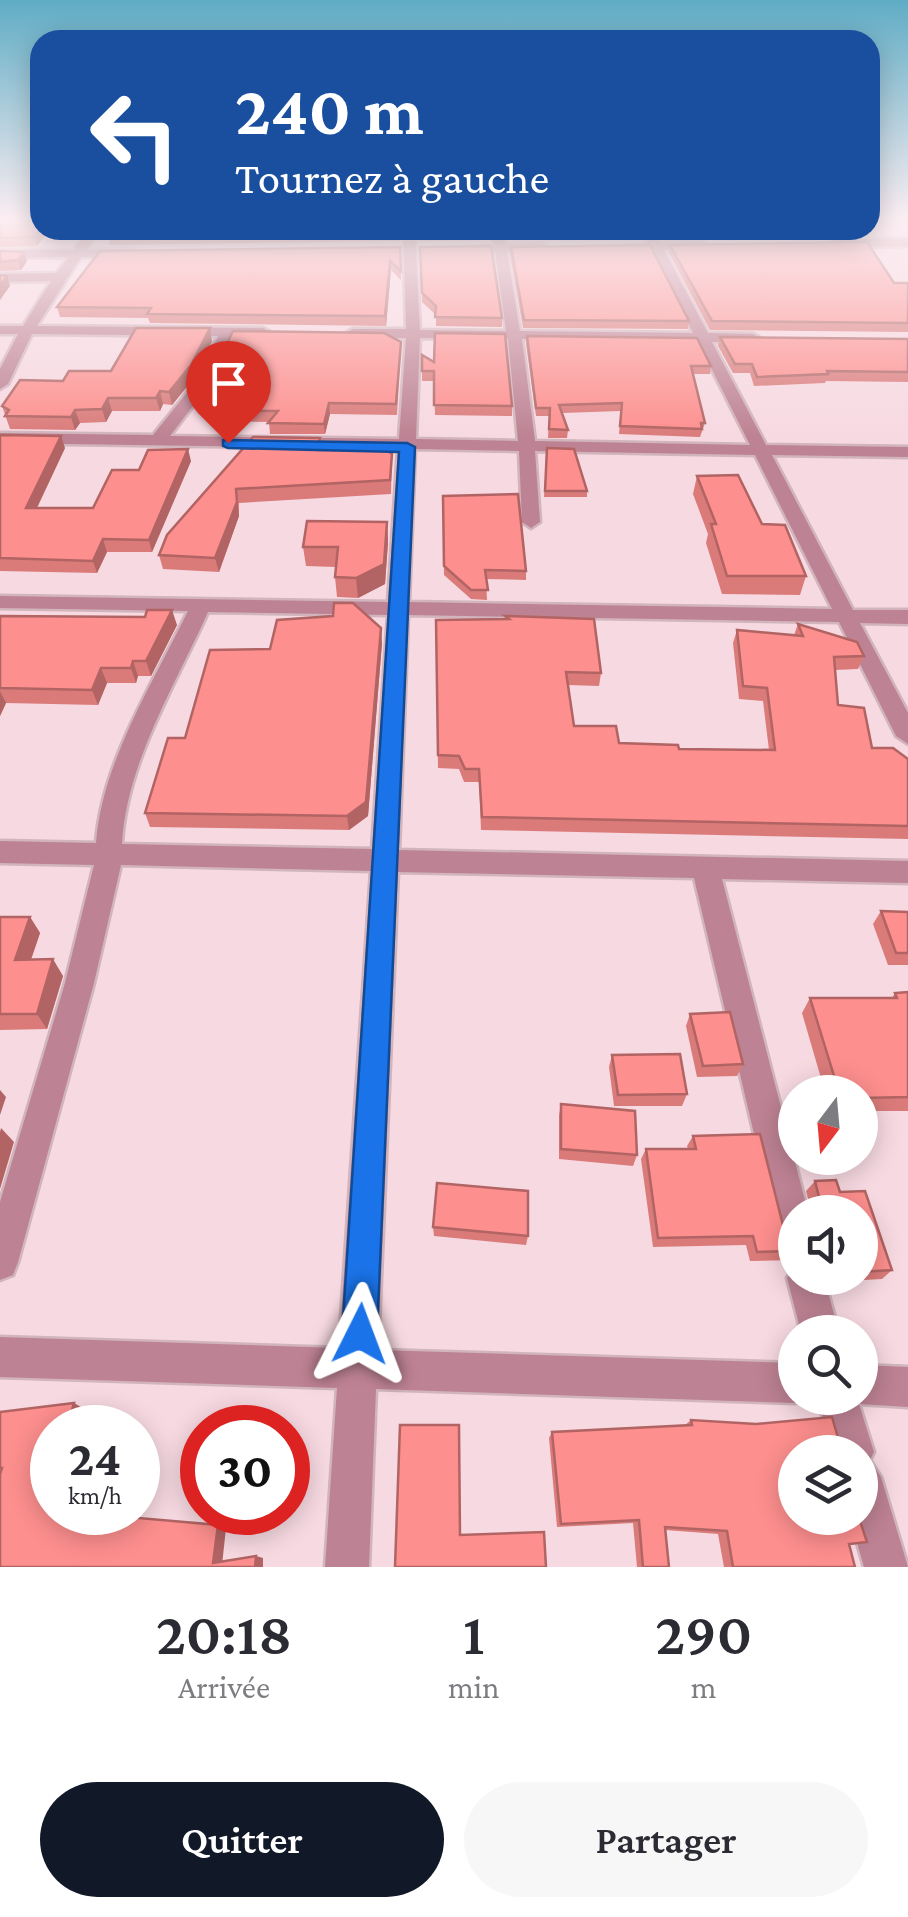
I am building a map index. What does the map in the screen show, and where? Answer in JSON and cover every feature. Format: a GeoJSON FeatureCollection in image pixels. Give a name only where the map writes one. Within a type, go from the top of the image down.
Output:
{"type":"FeatureCollection","features":[{"type":"Feature","properties":{"kind":"street"},"geometry":{"type":"LineString","coordinates":[[0,384],[5,363],[50,291]]}},
{"type":"Feature","properties":{"kind":"street"},"geometry":{"type":"LineString","coordinates":[[347,1567],[413,334],[411,291]]}},
{"type":"Feature","properties":{"kind":"street"},"geometry":{"type":"LineString","coordinates":[[508,291],[528,449],[531,522]]}},
{"type":"Feature","properties":{"kind":"street"},"geometry":{"type":"LineString","coordinates":[[678,291],[908,736]]}},
{"type":"Feature","properties":{"kind":"street"},"geometry":{"type":"LineString","coordinates":[[0,330],[283,333]]}},
{"type":"Feature","properties":{"kind":"street"},"geometry":{"type":"LineString","coordinates":[[156,441],[204,380],[227,332]]}},
{"type":"Feature","properties":{"kind":"street"},"geometry":{"type":"LineString","coordinates":[[339,333],[773,338]]}},
{"type":"Feature","properties":{"kind":"street"},"geometry":{"type":"LineString","coordinates":[[0,438],[908,452]]}},
{"type":"Feature","properties":{"kind":"street"},"geometry":{"type":"LineString","coordinates":[[0,602],[908,617]]}},
{"type":"Feature","properties":{"kind":"street"},"geometry":{"type":"LineString","coordinates":[[0,1262],[61,1056],[108,873],[110,819],[127,770],[201,605]]}},
{"type":"Feature","properties":{"kind":"street"},"geometry":{"type":"LineString","coordinates":[[0,852],[908,872]]}},
{"type":"Feature","properties":{"kind":"street"},"geometry":{"type":"LineString","coordinates":[[705,868],[786,1195]]}},
{"type":"Feature","properties":{"kind":"street"},"geometry":{"type":"LineString","coordinates":[[0,1357],[778,1382]]}},
{"type":"Feature","properties":{"kind":"street"},"geometry":{"type":"LineString","coordinates":[[878,1386],[908,1387]]}},
{"type":"Feature","properties":{"kind":"street"},"geometry":{"type":"LineString","coordinates":[[877,1535],[886,1567]]}},
{"type":"Feature","properties":{"kind":"building"},"geometry":{"type":"Polygon","coordinates":[[[69,291],[387,291],[385,316],[147,314],[151,308],[57,307],[69,291]]]}},
{"type":"Feature","properties":{"kind":"building"},"geometry":{"type":"Polygon","coordinates":[[[498,291],[502,318],[435,317],[436,306],[422,293],[498,291]]]}},
{"type":"Feature","properties":{"kind":"building"},"geometry":{"type":"Polygon","coordinates":[[[519,291],[674,291],[689,321],[524,320],[519,291]]]}},
{"type":"Feature","properties":{"kind":"building"},"geometry":{"type":"Polygon","coordinates":[[[695,291],[908,291],[908,323],[712,321],[695,291]]]}},
{"type":"Feature","properties":{"kind":"building"},"geometry":{"type":"Polygon","coordinates":[[[136,328],[210,328],[191,365],[169,392],[160,391],[156,398],[108,398],[102,409],[75,410],[71,417],[5,416],[9,410],[2,406],[20,380],[63,381],[69,371],[111,371],[136,328]]]}},
{"type":"Feature","properties":{"kind":"building"},"geometry":{"type":"Polygon","coordinates":[[[233,331],[384,333],[401,342],[396,404],[329,403],[324,424],[268,423],[278,411],[213,410],[218,397],[195,396],[213,372],[233,331]]]}},
{"type":"Feature","properties":{"kind":"building"},"geometry":{"type":"Polygon","coordinates":[[[435,333],[505,334],[512,406],[434,405],[434,371],[422,371],[422,355],[434,362],[435,333]]]}},
{"type":"Feature","properties":{"kind":"building"},"geometry":{"type":"Polygon","coordinates":[[[527,336],[697,338],[711,366],[691,366],[705,423],[701,423],[702,429],[620,426],[622,403],[559,405],[568,430],[549,429],[550,408],[536,408],[527,336]]]}},
{"type":"Feature","properties":{"kind":"building"},"geometry":{"type":"Polygon","coordinates":[[[720,337],[908,339],[908,372],[827,371],[828,374],[757,377],[752,364],[735,364],[720,337]]]}},
{"type":"Feature","properties":{"kind":"building"},"geometry":{"type":"Polygon","coordinates":[[[0,435],[61,436],[26,508],[93,508],[112,470],[139,470],[148,450],[188,449],[149,540],[103,539],[93,561],[0,558],[0,435]]]}},
{"type":"Feature","properties":{"kind":"building"},"geometry":{"type":"Polygon","coordinates":[[[253,437],[320,438],[317,450],[386,450],[392,454],[390,480],[236,489],[237,502],[215,558],[159,555],[167,535],[253,437]]]}},
{"type":"Feature","properties":{"kind":"building"},"geometry":{"type":"Polygon","coordinates":[[[547,448],[574,449],[587,491],[545,491],[547,448]]]}},
{"type":"Feature","properties":{"kind":"building"},"geometry":{"type":"Polygon","coordinates":[[[738,475],[762,524],[785,525],[806,576],[727,576],[711,524],[716,524],[697,476],[738,475]]]}},
{"type":"Feature","properties":{"kind":"building"},"geometry":{"type":"Polygon","coordinates":[[[518,494],[526,571],[485,570],[488,590],[471,590],[444,566],[443,496],[518,494]]]}},
{"type":"Feature","properties":{"kind":"building"},"geometry":{"type":"Polygon","coordinates":[[[307,521],[387,522],[384,564],[356,578],[335,577],[338,547],[303,547],[307,521]]]}},
{"type":"Feature","properties":{"kind":"building"},"geometry":{"type":"Polygon","coordinates":[[[334,603],[353,603],[381,628],[366,802],[347,816],[145,813],[168,738],[185,738],[210,650],[270,649],[277,620],[333,616],[334,603]]]}},
{"type":"Feature","properties":{"kind":"building"},"geometry":{"type":"Polygon","coordinates":[[[147,610],[172,610],[146,661],[133,661],[131,668],[101,668],[92,690],[0,688],[0,616],[145,617],[147,610]]]}},
{"type":"Feature","properties":{"kind":"building"},"geometry":{"type":"Polygon","coordinates":[[[505,616],[594,619],[601,673],[566,672],[574,726],[616,726],[619,743],[678,745],[679,749],[775,750],[767,688],[743,686],[737,630],[803,636],[798,624],[857,642],[864,656],[834,657],[838,705],[864,708],[872,748],[893,748],[908,759],[908,826],[482,817],[479,769],[465,769],[459,756],[438,755],[436,620],[509,619],[505,616]]]}},
{"type":"Feature","properties":{"kind":"building"},"geometry":{"type":"Polygon","coordinates":[[[881,911],[908,912],[908,953],[896,953],[881,911]]]}},
{"type":"Feature","properties":{"kind":"building"},"geometry":{"type":"Polygon","coordinates":[[[0,917],[30,917],[15,960],[53,959],[37,1014],[0,1014],[0,917]]]}},
{"type":"Feature","properties":{"kind":"building"},"geometry":{"type":"Polygon","coordinates":[[[908,992],[908,1097],[878,1098],[878,1075],[834,1075],[810,998],[897,998],[895,993],[908,992]]]}},
{"type":"Feature","properties":{"kind":"building"},"geometry":{"type":"Polygon","coordinates":[[[730,1012],[743,1064],[703,1066],[690,1014],[730,1012]]]}},
{"type":"Feature","properties":{"kind":"building"},"geometry":{"type":"Polygon","coordinates":[[[680,1054],[687,1094],[618,1095],[612,1055],[680,1054]]]}},
{"type":"Feature","properties":{"kind":"building"},"geometry":{"type":"Polygon","coordinates":[[[561,1104],[635,1111],[637,1155],[561,1149],[561,1104]]]}},
{"type":"Feature","properties":{"kind":"building"},"geometry":{"type":"Polygon","coordinates":[[[760,1134],[778,1205],[778,1251],[757,1252],[753,1236],[658,1238],[646,1149],[696,1149],[693,1136],[760,1134]]]}},
{"type":"Feature","properties":{"kind":"building"},"geometry":{"type":"Polygon","coordinates":[[[836,1180],[840,1192],[865,1191],[866,1195],[818,1195],[815,1181],[836,1180]]]}},
{"type":"Feature","properties":{"kind":"building"},"geometry":{"type":"Polygon","coordinates":[[[437,1183],[528,1191],[528,1236],[433,1227],[437,1183]]]}},
{"type":"Feature","properties":{"kind":"building"},"geometry":{"type":"Polygon","coordinates":[[[878,1229],[892,1270],[878,1271],[878,1229]]]}},
{"type":"Feature","properties":{"kind":"building"},"geometry":{"type":"Polygon","coordinates":[[[30,1408],[30,1535],[160,1535],[160,1520],[180,1522],[180,1535],[217,1535],[213,1563],[256,1556],[255,1567],[0,1567],[0,1412],[30,1408]]]}},
{"type":"Feature","properties":{"kind":"building"},"geometry":{"type":"Polygon","coordinates":[[[832,1417],[837,1435],[778,1435],[778,1535],[865,1535],[867,1542],[849,1544],[855,1567],[733,1567],[727,1531],[665,1527],[669,1567],[643,1567],[639,1520],[561,1524],[552,1432],[692,1425],[691,1420],[756,1424],[832,1417]]]}},
{"type":"Feature","properties":{"kind":"building"},"geometry":{"type":"Polygon","coordinates":[[[400,1425],[459,1425],[460,1535],[544,1532],[546,1567],[395,1567],[400,1425]]]}},
{"type":"Feature","properties":{"kind":"route"},"geometry":{"type":"LineString","coordinates":[[228,443],[407,447],[360,1334]]}}]}
